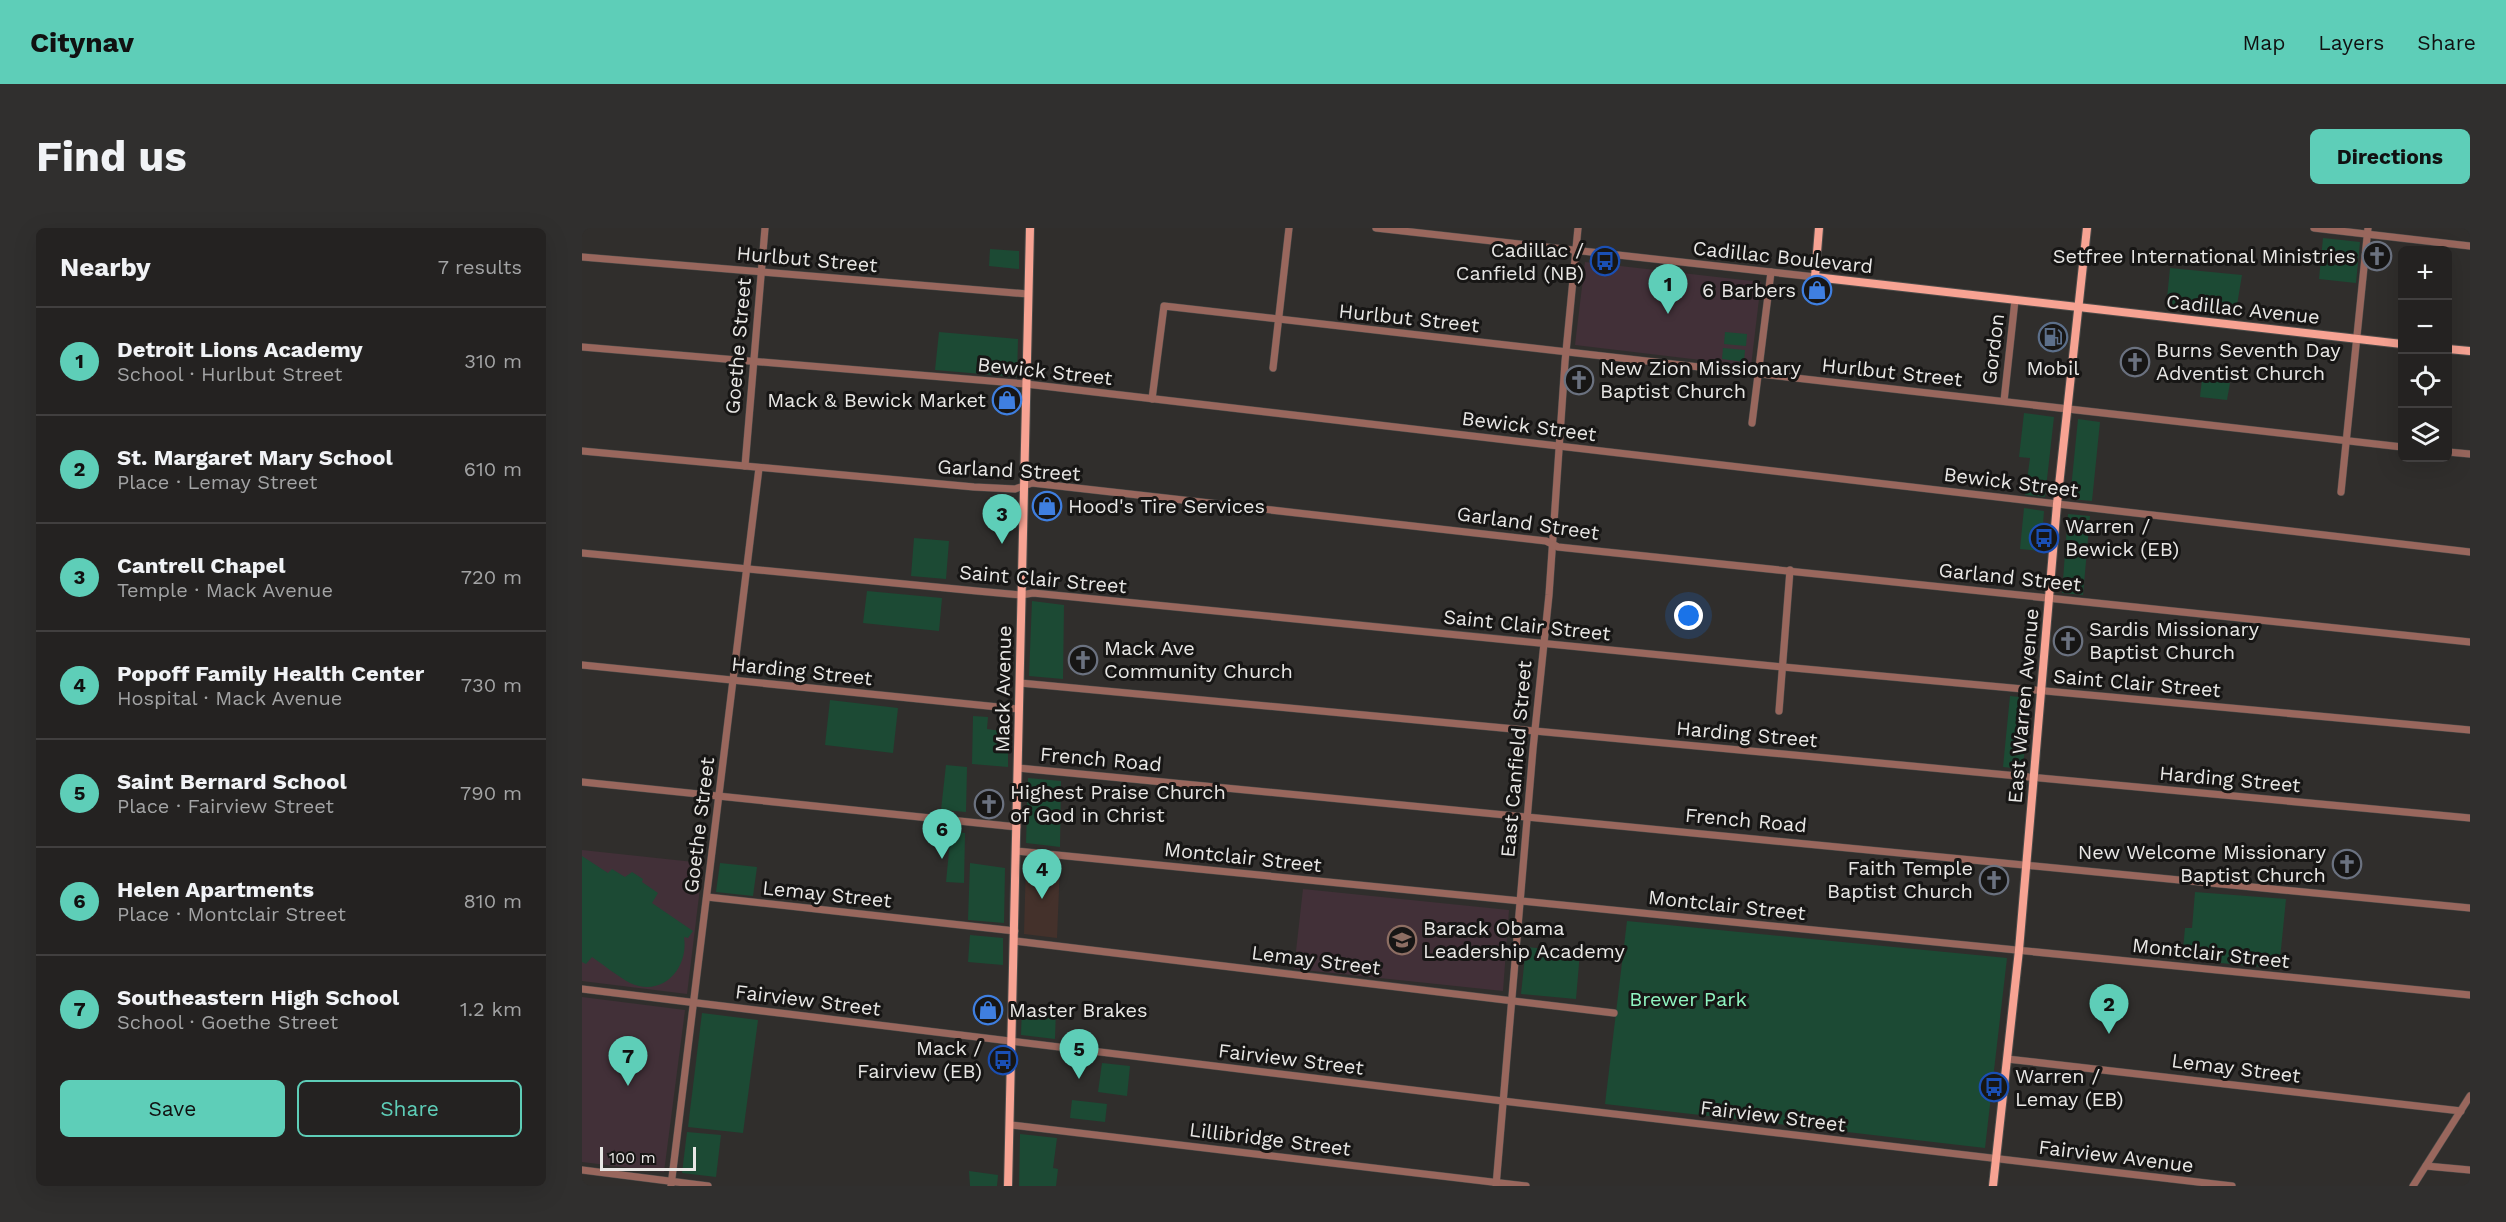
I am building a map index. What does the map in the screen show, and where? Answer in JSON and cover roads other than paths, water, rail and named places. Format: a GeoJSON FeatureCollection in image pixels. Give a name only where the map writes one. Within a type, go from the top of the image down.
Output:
{"type":"FeatureCollection","features":[{"type":"Feature","properties":{"kind":"main road","name":"Mack Avenue"},"geometry":{"type":"LineString","coordinates":[[1008,1186],[1030,228]]}},
{"type":"Feature","properties":{"kind":"main road"},"geometry":{"type":"LineString","coordinates":[[1815,277],[1820,228]]}},
{"type":"Feature","properties":{"kind":"main road","name":"East Warren Avenue"},"geometry":{"type":"LineString","coordinates":[[1993,1186],[2019,950],[2057,504],[2087,228]]}},
{"type":"Feature","properties":{"kind":"main road","name":"Cadillac Boulevard"},"geometry":{"type":"LineString","coordinates":[[1815,277],[2080,307]]}},
{"type":"Feature","properties":{"kind":"main road","name":"Cadillac Avenue"},"geometry":{"type":"LineString","coordinates":[[2080,307],[2398,343]]}},
{"type":"Feature","properties":{"kind":"main road"},"geometry":{"type":"LineString","coordinates":[[2452,349],[2470,351]]}},
{"type":"Feature","properties":{"kind":"street","name":"Goethe Street"},"geometry":{"type":"LineString","coordinates":[[745,466],[765,228]]}},
{"type":"Feature","properties":{"kind":"street"},"geometry":{"type":"LineString","coordinates":[[1273,368],[1289,228]]}},
{"type":"Feature","properties":{"kind":"street","name":"Cadillac Boulevard"},"geometry":{"type":"LineString","coordinates":[[1376,228],[1815,277]]}},
{"type":"Feature","properties":{"kind":"street","name":"East Canfield Street"},"geometry":{"type":"LineString","coordinates":[[1496,1184],[1578,228]]}},
{"type":"Feature","properties":{"kind":"street"},"geometry":{"type":"LineString","coordinates":[[2314,228],[2368,231],[2470,246]]}},
{"type":"Feature","properties":{"kind":"street"},"geometry":{"type":"LineString","coordinates":[[2340,492],[2368,231]]}},
{"type":"Feature","properties":{"kind":"street","name":"Hurlbut Street"},"geometry":{"type":"LineString","coordinates":[[582,257],[1028,294]]}},
{"type":"Feature","properties":{"kind":"street"},"geometry":{"type":"LineString","coordinates":[[1752,423],[1771,272]]}},
{"type":"Feature","properties":{"kind":"street","name":"Gordon"},"geometry":{"type":"LineString","coordinates":[[2004,401],[2015,300]]}},
{"type":"Feature","properties":{"kind":"street","name":"Hurlbut Street"},"geometry":{"type":"LineString","coordinates":[[1152,399],[1164,306],[2398,446]]}},
{"type":"Feature","properties":{"kind":"street","name":"Bewick Street"},"geometry":{"type":"LineString","coordinates":[[582,347],[1026,384],[2470,552]]}},
{"type":"Feature","properties":{"kind":"street","name":"Garland Street"},"geometry":{"type":"LineString","coordinates":[[582,451],[974,487],[1016,489],[1032,483],[1423,525],[1552,542],[1558,546],[2470,642]]}},
{"type":"Feature","properties":{"kind":"street"},"geometry":{"type":"LineString","coordinates":[[2452,452],[2470,454]]}},
{"type":"Feature","properties":{"kind":"street","name":"Goethe Street"},"geometry":{"type":"LineString","coordinates":[[671,1184],[759,468]]}},
{"type":"Feature","properties":{"kind":"street","name":"Saint Clair Street"},"geometry":{"type":"LineString","coordinates":[[582,553],[1021,595],[1033,593],[1783,667],[2470,730]]}},
{"type":"Feature","properties":{"kind":"street"},"geometry":{"type":"LineString","coordinates":[[1779,711],[1790,570]]}},
{"type":"Feature","properties":{"kind":"street","name":"Harding Street"},"geometry":{"type":"LineString","coordinates":[[582,664],[1019,709]]}},
{"type":"Feature","properties":{"kind":"street","name":"Harding Street"},"geometry":{"type":"LineString","coordinates":[[1020,683],[2470,818]]}},
{"type":"Feature","properties":{"kind":"street","name":"French Road"},"geometry":{"type":"LineString","coordinates":[[1018,768],[2470,908]]}},
{"type":"Feature","properties":{"kind":"street"},"geometry":{"type":"LineString","coordinates":[[582,782],[1017,827]]}},
{"type":"Feature","properties":{"kind":"street","name":"Montclair Street"},"geometry":{"type":"LineString","coordinates":[[1016,851],[2470,995]]}},
{"type":"Feature","properties":{"kind":"street","name":"Lemay Street"},"geometry":{"type":"LineString","coordinates":[[707,897],[1015,931]]}},
{"type":"Feature","properties":{"kind":"street","name":"Lemay Street"},"geometry":{"type":"LineString","coordinates":[[1015,941],[1614,1013]]}},
{"type":"Feature","properties":{"kind":"street","name":"Fairview Street"},"geometry":{"type":"LineString","coordinates":[[582,989],[1996,1160]]}},
{"type":"Feature","properties":{"kind":"street","name":"Lemay Street"},"geometry":{"type":"LineString","coordinates":[[2007,1059],[2461,1111]]}},
{"type":"Feature","properties":{"kind":"street"},"geometry":{"type":"LineString","coordinates":[[2413,1186],[2470,1096]]}},
{"type":"Feature","properties":{"kind":"street","name":"Lillibridge Street"},"geometry":{"type":"LineString","coordinates":[[1011,1125],[1526,1186]]}},
{"type":"Feature","properties":{"kind":"street","name":"Fairview Avenue"},"geometry":{"type":"LineString","coordinates":[[1996,1160],[2232,1186]]}},
{"type":"Feature","properties":{"kind":"street"},"geometry":{"type":"LineString","coordinates":[[2426,1166],[2470,1170]]}},
{"type":"Feature","properties":{"kind":"street"},"geometry":{"type":"LineString","coordinates":[[582,1170],[671,1184],[708,1186]]}},
{"type":"Feature","properties":{"kind":"place","name":"Setfree International Ministries"},"geometry":{"type":"Point","coordinates":[2377,256]}},
{"type":"Feature","properties":{"kind":"place","name":"Cadillac / Canfield (NB)"},"geometry":{"type":"Point","coordinates":[1605,261]}},
{"type":"Feature","properties":{"kind":"place","name":"6 Barbers"},"geometry":{"type":"Point","coordinates":[1817,290]}},
{"type":"Feature","properties":{"kind":"place","name":"Detroit Lions Academy"},"geometry":{"type":"Point","coordinates":[1668,314]}},
{"type":"Feature","properties":{"kind":"place","name":"Mobil"},"geometry":{"type":"Point","coordinates":[2053,337]}},
{"type":"Feature","properties":{"kind":"place","name":"Burns Seventh Day Adventist Church"},"geometry":{"type":"Point","coordinates":[2135,362]}},
{"type":"Feature","properties":{"kind":"place","name":"New Zion Missionary Baptist Church"},"geometry":{"type":"Point","coordinates":[1579,380]}},
{"type":"Feature","properties":{"kind":"place","name":"Mack & Bewick Market"},"geometry":{"type":"Point","coordinates":[1007,400]}},
{"type":"Feature","properties":{"kind":"place","name":"Hood's Tire Services"},"geometry":{"type":"Point","coordinates":[1047,506]}},
{"type":"Feature","properties":{"kind":"place","name":"Warren / Bewick (EB)"},"geometry":{"type":"Point","coordinates":[2044,538]}},
{"type":"Feature","properties":{"kind":"place","name":"Cantrell Chapel"},"geometry":{"type":"Point","coordinates":[1002,544]}},
{"type":"Feature","properties":{"kind":"place","name":"Sardis Missionary Baptist Church"},"geometry":{"type":"Point","coordinates":[2068,641]}},
{"type":"Feature","properties":{"kind":"place","name":"Mack Ave Community Church"},"geometry":{"type":"Point","coordinates":[1083,660]}},
{"type":"Feature","properties":{"kind":"place","name":"Highest Praise Church of God in Christ"},"geometry":{"type":"Point","coordinates":[989,804]}},
{"type":"Feature","properties":{"kind":"place","name":"Helen Apartments"},"geometry":{"type":"Point","coordinates":[942,859]}},
{"type":"Feature","properties":{"kind":"place","name":"New Welcome Missionary Baptist Church"},"geometry":{"type":"Point","coordinates":[2347,864]}},
{"type":"Feature","properties":{"kind":"place","name":"Faith Temple Baptist Church"},"geometry":{"type":"Point","coordinates":[1994,880]}},
{"type":"Feature","properties":{"kind":"place","name":"Popoff Family Health Center"},"geometry":{"type":"Point","coordinates":[1042,899]}},
{"type":"Feature","properties":{"kind":"place","name":"Barack Obama Leadership Academy"},"geometry":{"type":"Point","coordinates":[1402,940]}},
{"type":"Feature","properties":{"kind":"place","name":"Master Brakes"},"geometry":{"type":"Point","coordinates":[988,1010]}},
{"type":"Feature","properties":{"kind":"place","name":"St. Margaret Mary School"},"geometry":{"type":"Point","coordinates":[2109,1034]}},
{"type":"Feature","properties":{"kind":"place","name":"Mack / Fairview (EB)"},"geometry":{"type":"Point","coordinates":[1003,1060]}},
{"type":"Feature","properties":{"kind":"place","name":"Saint Bernard School"},"geometry":{"type":"Point","coordinates":[1079,1079]}},
{"type":"Feature","properties":{"kind":"place","name":"Southeastern High School"},"geometry":{"type":"Point","coordinates":[628,1086]}},
{"type":"Feature","properties":{"kind":"place","name":"Warren / Lemay (EB)"},"geometry":{"type":"Point","coordinates":[1994,1087]}},
{"type":"Feature","properties":{"kind":"park label","name":"Brewer Park"},"geometry":{"type":"Point","coordinates":[1688,999]}}]}
